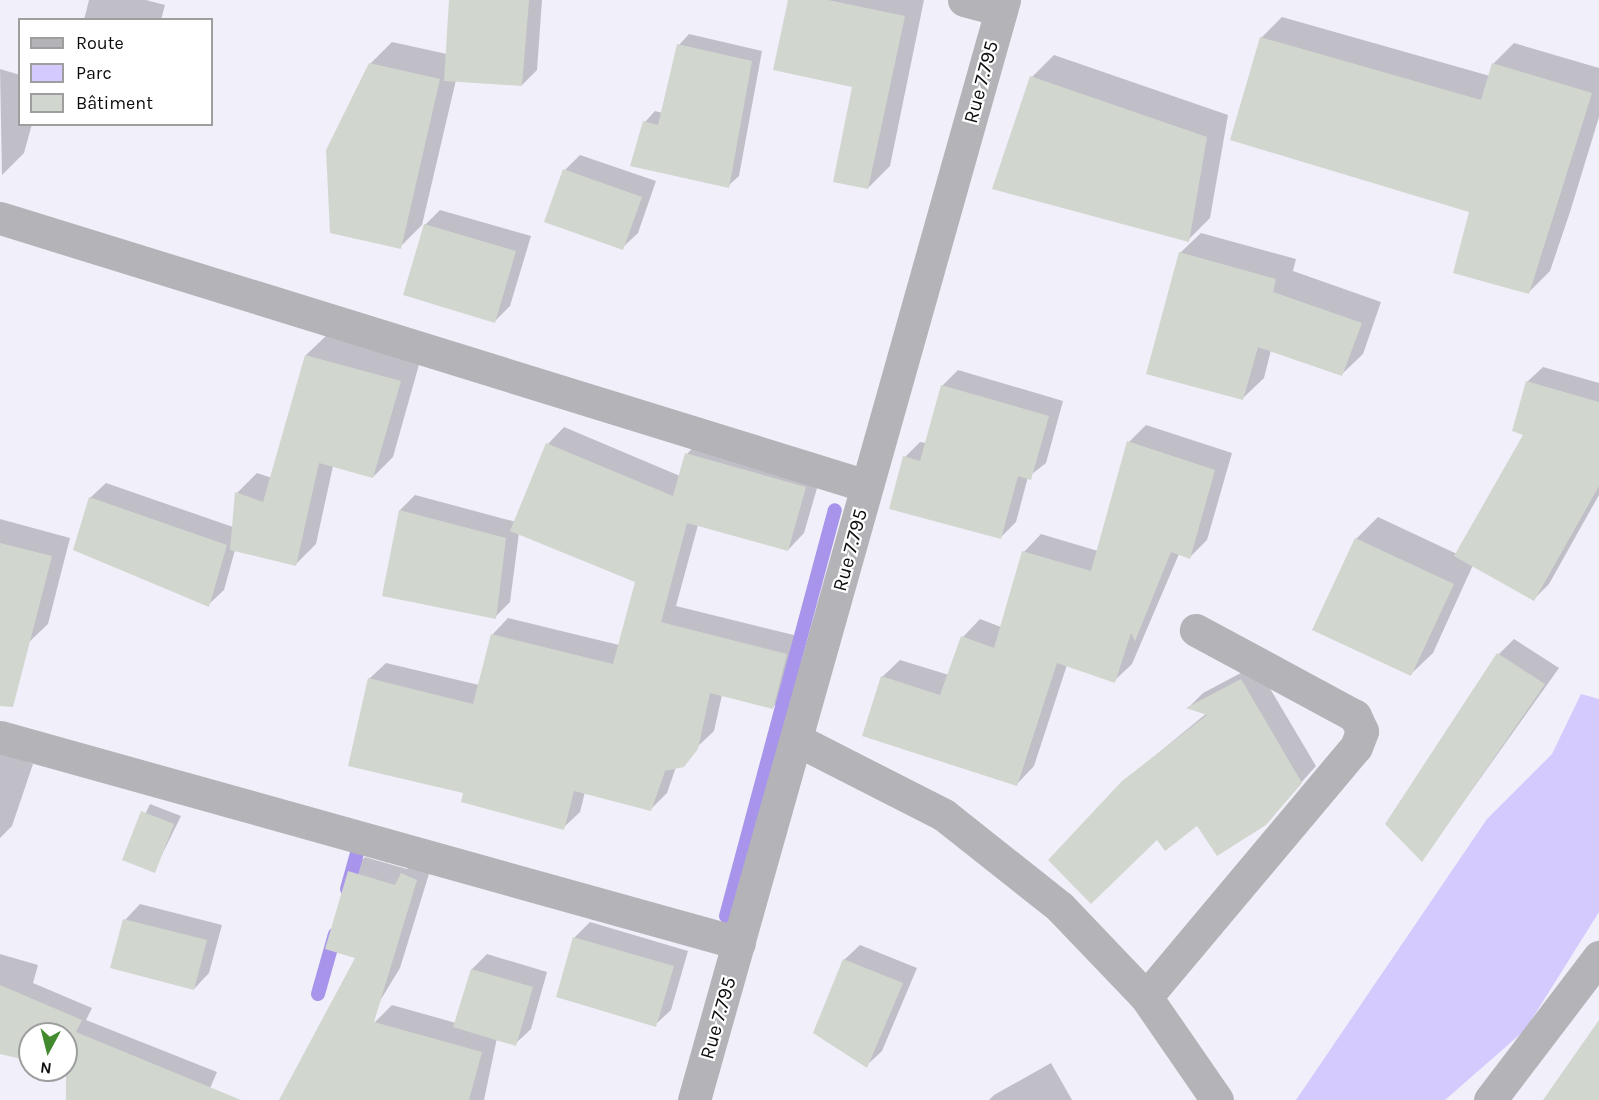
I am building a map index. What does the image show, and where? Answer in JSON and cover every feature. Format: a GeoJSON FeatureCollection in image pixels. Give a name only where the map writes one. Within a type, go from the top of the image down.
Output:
{"type":"FeatureCollection","features":[{"type":"Feature","properties":{"kind":"street"},"geometry":{"type":"LineString","coordinates":[[964,0],[1003,5]]}},
{"type":"Feature","properties":{"kind":"street","name":"Rue 7.795"},"geometry":{"type":"LineString","coordinates":[[694,1100],[799,741],[867,486],[1003,5]]}},
{"type":"Feature","properties":{"kind":"street"},"geometry":{"type":"LineString","coordinates":[[0,218],[867,486]]}},
{"type":"Feature","properties":{"kind":"street"},"geometry":{"type":"LineString","coordinates":[[1146,997],[1356,747],[1362,731],[1355,716],[1196,630]]}},
{"type":"Feature","properties":{"kind":"street"},"geometry":{"type":"LineString","coordinates":[[0,737],[740,943]]}},
{"type":"Feature","properties":{"kind":"street"},"geometry":{"type":"LineString","coordinates":[[799,741],[944,815],[1060,907],[1146,997],[1217,1100]]}},
{"type":"Feature","properties":{"kind":"street"},"geometry":{"type":"LineString","coordinates":[[1490,1100],[1599,957]]}},
{"type":"Feature","properties":{"kind":"green space"},"geometry":{"type":"Polygon","coordinates":[[[1581,694],[1599,699],[1599,912],[1525,1030],[1445,1100],[1296,1100],[1487,819],[1552,754],[1581,694]]]}},
{"type":"Feature","properties":{"kind":"building"},"geometry":{"type":"Polygon","coordinates":[[[449,0],[529,0],[522,86],[444,81],[449,0]]]}},
{"type":"Feature","properties":{"kind":"building"},"geometry":{"type":"Polygon","coordinates":[[[788,0],[828,0],[905,16],[868,189],[833,182],[852,87],[773,70],[788,0]]]}},
{"type":"Feature","properties":{"kind":"building"},"geometry":{"type":"Polygon","coordinates":[[[1260,37],[1481,100],[1492,63],[1592,93],[1529,294],[1453,273],[1469,212],[1230,140],[1260,37]]]}},
{"type":"Feature","properties":{"kind":"building"},"geometry":{"type":"Polygon","coordinates":[[[677,44],[752,61],[729,188],[630,166],[643,121],[658,125],[677,44]]]}},
{"type":"Feature","properties":{"kind":"building"},"geometry":{"type":"Polygon","coordinates":[[[369,63],[440,79],[401,249],[330,233],[326,150],[369,63]]]}},
{"type":"Feature","properties":{"kind":"building"},"geometry":{"type":"Polygon","coordinates":[[[1030,76],[1207,137],[1189,242],[992,189],[1030,76]]]}},
{"type":"Feature","properties":{"kind":"building"},"geometry":{"type":"Polygon","coordinates":[[[563,169],[642,197],[623,250],[544,222],[563,169]]]}},
{"type":"Feature","properties":{"kind":"building"},"geometry":{"type":"Polygon","coordinates":[[[424,224],[516,251],[495,323],[403,295],[424,224]]]}},
{"type":"Feature","properties":{"kind":"building"},"geometry":{"type":"Polygon","coordinates":[[[1179,252],[1276,279],[1273,292],[1362,323],[1342,376],[1258,347],[1243,400],[1146,374],[1179,252]]]}},
{"type":"Feature","properties":{"kind":"building"},"geometry":{"type":"Polygon","coordinates":[[[305,355],[401,381],[373,478],[319,463],[296,566],[230,550],[235,492],[263,502],[305,355]]]}},
{"type":"Feature","properties":{"kind":"building"},"geometry":{"type":"Polygon","coordinates":[[[1526,381],[1599,402],[1599,486],[1534,601],[1454,556],[1523,435],[1512,431],[1526,381]]]}},
{"type":"Feature","properties":{"kind":"building"},"geometry":{"type":"Polygon","coordinates":[[[941,385],[1049,416],[1031,480],[1018,476],[1001,539],[889,509],[903,456],[920,461],[941,385]]]}},
{"type":"Feature","properties":{"kind":"building"},"geometry":{"type":"Polygon","coordinates":[[[1127,441],[1215,470],[1190,559],[1171,552],[1135,641],[1131,633],[1115,683],[1057,663],[1017,786],[862,736],[881,676],[940,695],[961,636],[994,648],[1022,551],[1091,571],[1127,441]]]}},
{"type":"Feature","properties":{"kind":"building"},"geometry":{"type":"Polygon","coordinates":[[[546,443],[673,496],[685,453],[806,487],[788,551],[687,523],[661,622],[787,654],[773,709],[710,693],[698,749],[684,767],[665,771],[651,811],[574,791],[564,830],[461,802],[463,793],[348,766],[368,678],[473,704],[491,634],[613,664],[635,582],[510,531],[546,443]]]}},
{"type":"Feature","properties":{"kind":"building"},"geometry":{"type":"Polygon","coordinates":[[[89,497],[227,545],[209,607],[73,550],[89,497]]]}},
{"type":"Feature","properties":{"kind":"building"},"geometry":{"type":"Polygon","coordinates":[[[399,510],[506,538],[496,619],[382,596],[399,510]]]}},
{"type":"Feature","properties":{"kind":"building"},"geometry":{"type":"Polygon","coordinates":[[[1355,538],[1454,584],[1411,676],[1312,630],[1355,538]]]}},
{"type":"Feature","properties":{"kind":"building"},"geometry":{"type":"Polygon","coordinates":[[[0,543],[52,556],[13,707],[0,706],[0,543]]]}},
{"type":"Feature","properties":{"kind":"building"},"geometry":{"type":"Polygon","coordinates":[[[1497,653],[1545,684],[1422,862],[1385,824],[1497,653]]]}},
{"type":"Feature","properties":{"kind":"building"},"geometry":{"type":"Polygon","coordinates":[[[1241,679],[1302,783],[1266,825],[1217,856],[1197,826],[1165,851],[1157,840],[1091,904],[1048,860],[1122,781],[1207,715],[1186,708],[1241,679]]]}},
{"type":"Feature","properties":{"kind":"building"},"geometry":{"type":"Polygon","coordinates":[[[141,811],[174,824],[155,873],[122,860],[141,811]]]}},
{"type":"Feature","properties":{"kind":"building"},"geometry":{"type":"Polygon","coordinates":[[[348,871],[395,885],[401,873],[417,880],[374,1022],[482,1052],[469,1100],[279,1100],[355,958],[325,949],[348,871]]]}},
{"type":"Feature","properties":{"kind":"building"},"geometry":{"type":"Polygon","coordinates":[[[123,919],[207,940],[194,990],[110,968],[123,919]]]}},
{"type":"Feature","properties":{"kind":"building"},"geometry":{"type":"Polygon","coordinates":[[[573,937],[674,966],[656,1027],[556,997],[573,937]]]}},
{"type":"Feature","properties":{"kind":"building"},"geometry":{"type":"Polygon","coordinates":[[[843,959],[903,983],[867,1068],[813,1033],[843,959]]]}},
{"type":"Feature","properties":{"kind":"building"},"geometry":{"type":"Polygon","coordinates":[[[471,969],[533,987],[516,1046],[453,1027],[471,969]]]}},
{"type":"Feature","properties":{"kind":"building"},"geometry":{"type":"Polygon","coordinates":[[[0,985],[82,1020],[78,1028],[78,1022],[18,1022],[18,1058],[0,1054],[0,985]]]}},
{"type":"Feature","properties":{"kind":"building"},"geometry":{"type":"Polygon","coordinates":[[[1599,1020],[1599,1100],[1543,1100],[1599,1020]]]}},
{"type":"Feature","properties":{"kind":"building"},"geometry":{"type":"Polygon","coordinates":[[[78,1033],[241,1100],[66,1100],[66,1082],[78,1082],[78,1033]]]}},
{"type":"Feature","properties":{"kind":"waterway"},"geometry":{"type":"LineString","coordinates":[[726,916],[835,510]]}},
{"type":"Feature","properties":{"kind":"waterway"},"geometry":{"type":"LineString","coordinates":[[347,889],[360,842]]}},
{"type":"Feature","properties":{"kind":"waterway"},"geometry":{"type":"LineString","coordinates":[[318,994],[335,934]]}}]}
